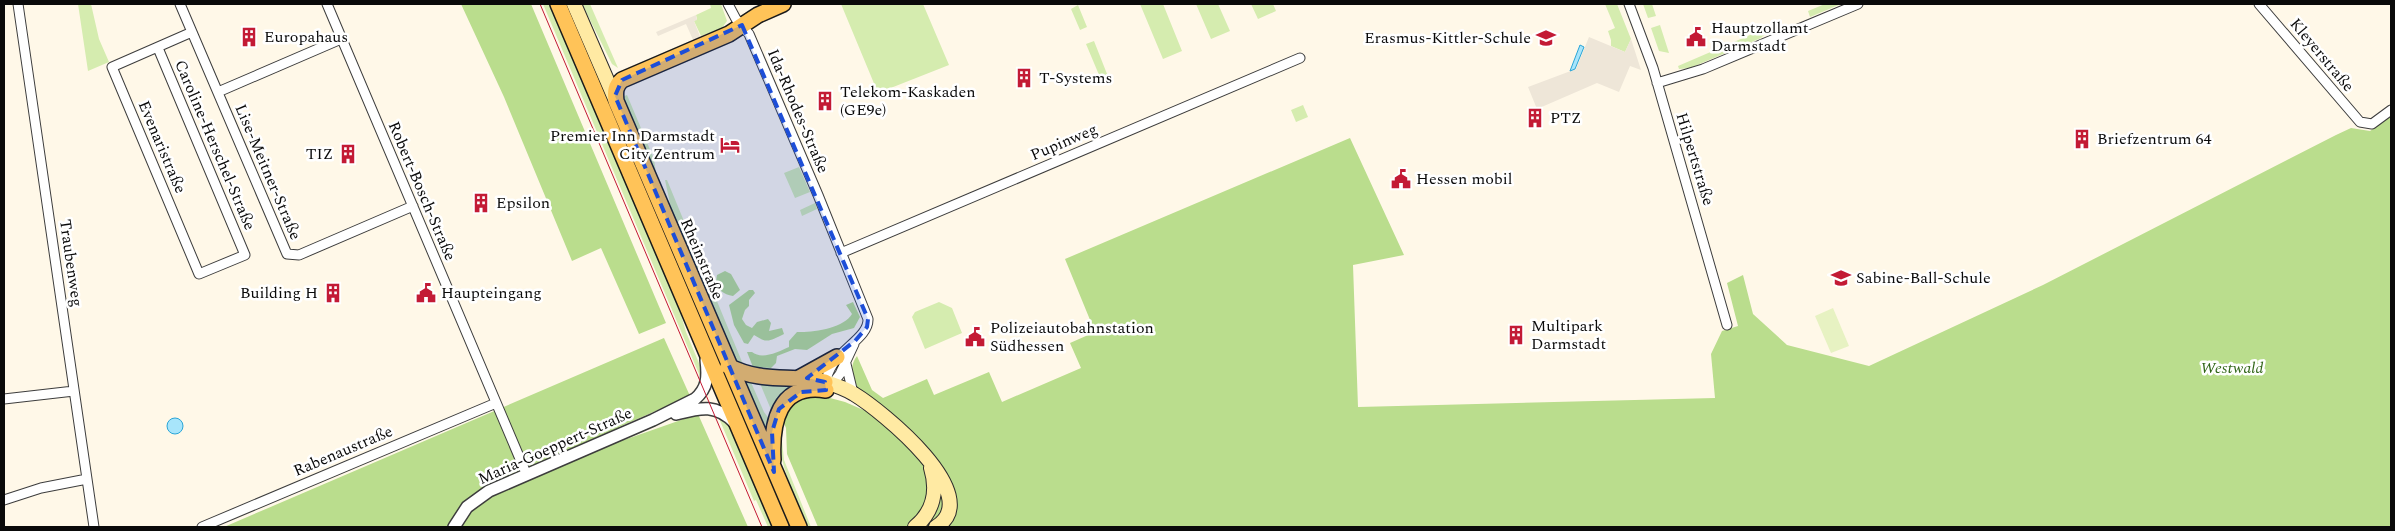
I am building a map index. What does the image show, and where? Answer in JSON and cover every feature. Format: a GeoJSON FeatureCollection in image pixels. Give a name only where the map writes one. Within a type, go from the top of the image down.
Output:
{"type":"FeatureCollection","features":[{"type":"Feature","properties":{"kind":"main road","name":"Rheinstraße"},"geometry":{"type":"LineString","coordinates":[[558,4],[781,527]]}},
{"type":"Feature","properties":{"kind":"main road","name":"Rheinstraße"},"geometry":{"type":"LineString","coordinates":[[574,4],[728,366],[799,527]]}},
{"type":"Feature","properties":{"kind":"main road"},"geometry":{"type":"LineString","coordinates":[[616,102],[616,88],[622,80],[729,34],[758,15],[783,4]]}},
{"type":"Feature","properties":{"kind":"main road"},"geometry":{"type":"LineString","coordinates":[[799,378],[841,359]]}},
{"type":"Feature","properties":{"kind":"main road"},"geometry":{"type":"LineString","coordinates":[[728,366],[756,377],[799,378],[853,393],[882,414],[926,458],[945,483],[951,502],[948,517],[936,527]]}},
{"type":"Feature","properties":{"kind":"main road"},"geometry":{"type":"LineString","coordinates":[[774,472],[772,432],[779,409],[787,400],[801,392],[828,386],[882,414]]}},
{"type":"Feature","properties":{"kind":"main road"},"geometry":{"type":"LineString","coordinates":[[915,527],[929,511],[934,496],[934,479],[926,458]]}},
{"type":"Feature","properties":{"kind":"street","name":"Traubenweg"},"geometry":{"type":"LineString","coordinates":[[18,4],[94,527]]}},
{"type":"Feature","properties":{"kind":"street","name":"Lise-Meitner-Straße"},"geometry":{"type":"LineString","coordinates":[[180,4],[287,254],[299,255],[413,206]]}},
{"type":"Feature","properties":{"kind":"street","name":"Robert-Bosch-Straße"},"geometry":{"type":"LineString","coordinates":[[327,4],[526,473]]}},
{"type":"Feature","properties":{"kind":"street","name":"Ida-Rhodes-Straße"},"geometry":{"type":"LineString","coordinates":[[728,4],[736,19],[749,34],[840,253]]}},
{"type":"Feature","properties":{"kind":"street","name":"Hilpertstraße"},"geometry":{"type":"LineString","coordinates":[[1630,4],[1657,83],[1727,325]]}},
{"type":"Feature","properties":{"kind":"street"},"geometry":{"type":"LineString","coordinates":[[1657,83],[1703,70],[1858,4]]}},
{"type":"Feature","properties":{"kind":"street","name":"Kleyerstraße"},"geometry":{"type":"LineString","coordinates":[[2259,4],[2358,120],[2364,124],[2374,124],[2391,110]]}},
{"type":"Feature","properties":{"kind":"street","name":"Evenaristraße"},"geometry":{"type":"LineString","coordinates":[[192,32],[112,67],[199,274],[245,255]]}},
{"type":"Feature","properties":{"kind":"street"},"geometry":{"type":"LineString","coordinates":[[218,92],[341,39]]}},
{"type":"Feature","properties":{"kind":"street","name":"Caroline-Herschel-Straße"},"geometry":{"type":"LineString","coordinates":[[158,48],[245,255]]}},
{"type":"Feature","properties":{"kind":"street","name":"Pupinweg"},"geometry":{"type":"LineString","coordinates":[[840,253],[1300,58]]}},
{"type":"Feature","properties":{"kind":"street"},"geometry":{"type":"LineString","coordinates":[[828,386],[828,371],[841,359],[867,327],[868,319],[840,253]]}},
{"type":"Feature","properties":{"kind":"street","name":"Maria-Goeppert-Straße"},"geometry":{"type":"LineString","coordinates":[[454,527],[467,507],[475,500],[526,473],[652,420],[695,399],[700,394],[708,374],[705,351]]}},
{"type":"Feature","properties":{"kind":"street"},"geometry":{"type":"LineString","coordinates":[[841,359],[853,393]]}},
{"type":"Feature","properties":{"kind":"street"},"geometry":{"type":"LineString","coordinates":[[4,399],[74,391]]}},
{"type":"Feature","properties":{"kind":"street","name":"Rabenaustraße"},"geometry":{"type":"LineString","coordinates":[[202,527],[496,403]]}},
{"type":"Feature","properties":{"kind":"street","name":"Maria-Goeppert-Straße"},"geometry":{"type":"LineString","coordinates":[[652,420],[706,408],[726,414],[738,427]]}},
{"type":"Feature","properties":{"kind":"street"},"geometry":{"type":"LineString","coordinates":[[4,500],[40,488],[87,479]]}},
{"type":"Feature","properties":{"kind":"highlighted area"},"geometry":{"type":"Polygon","coordinates":[[[742,25],[868,319],[867,327],[855,341],[807,378],[825,382],[826,390],[801,392],[779,409],[772,432],[774,472],[615,96],[622,80],[742,25]]]}},
{"type":"Feature","properties":{"kind":"green space"},"geometry":{"type":"Polygon","coordinates":[[[78,4],[91,4],[99,39],[109,62],[88,71],[78,4]]]}},
{"type":"Feature","properties":{"kind":"green space"},"geometry":{"type":"Polygon","coordinates":[[[461,4],[531,4],[666,323],[639,334],[601,248],[572,261],[504,97],[461,4]]]}},
{"type":"Feature","properties":{"kind":"green space"},"geometry":{"type":"Polygon","coordinates":[[[543,4],[551,4],[676,298],[686,332],[701,368],[702,381],[543,4]]]}},
{"type":"Feature","properties":{"kind":"green space"},"geometry":{"type":"Polygon","coordinates":[[[582,4],[590,4],[618,68],[612,64],[582,4]]]}},
{"type":"Feature","properties":{"kind":"green space"},"geometry":{"type":"Polygon","coordinates":[[[710,4],[721,4],[727,21],[722,28],[701,36],[694,21],[697,19],[696,15],[711,8],[710,4]]]}},
{"type":"Feature","properties":{"kind":"green space"},"geometry":{"type":"Polygon","coordinates":[[[841,4],[923,4],[949,65],[878,93],[841,4]]]}},
{"type":"Feature","properties":{"kind":"green space"},"geometry":{"type":"Polygon","coordinates":[[[1140,4],[1163,4],[1182,51],[1163,59],[1140,4]]]}},
{"type":"Feature","properties":{"kind":"green space"},"geometry":{"type":"Polygon","coordinates":[[[1196,4],[1218,4],[1230,31],[1211,39],[1196,4]]]}},
{"type":"Feature","properties":{"kind":"green space"},"geometry":{"type":"Polygon","coordinates":[[[1251,4],[1273,4],[1276,11],[1258,19],[1251,4]]]}},
{"type":"Feature","properties":{"kind":"green space"},"geometry":{"type":"Polygon","coordinates":[[[1605,4],[1617,4],[1631,39],[1625,52],[1611,46],[1608,31],[1615,28],[1605,4]]]}},
{"type":"Feature","properties":{"kind":"green space"},"geometry":{"type":"Polygon","coordinates":[[[1643,4],[1652,4],[1656,16],[1648,18],[1643,4]]]}},
{"type":"Feature","properties":{"kind":"green space"},"geometry":{"type":"Polygon","coordinates":[[[1825,4],[1841,4],[1810,17],[1808,11],[1825,4]]]}},
{"type":"Feature","properties":{"kind":"green space"},"geometry":{"type":"Polygon","coordinates":[[[1078,5],[1087,27],[1080,30],[1071,9],[1078,5]]]}},
{"type":"Feature","properties":{"kind":"green space"},"geometry":{"type":"Polygon","coordinates":[[[1660,25],[1669,53],[1659,51],[1651,28],[1660,25]]]}},
{"type":"Feature","properties":{"kind":"green space"},"geometry":{"type":"Polygon","coordinates":[[[1764,29],[1765,34],[1761,38],[1690,68],[1679,69],[1678,66],[1764,29]]]}},
{"type":"Feature","properties":{"kind":"green space"},"geometry":{"type":"Polygon","coordinates":[[[1094,41],[1109,79],[1102,82],[1086,44],[1094,41]]]}},
{"type":"Feature","properties":{"kind":"green space"},"geometry":{"type":"Polygon","coordinates":[[[627,95],[654,159],[657,180],[622,97],[627,95]]]}},
{"type":"Feature","properties":{"kind":"green space"},"geometry":{"type":"Polygon","coordinates":[[[1303,105],[1308,117],[1296,122],[1291,110],[1303,105]]]}},
{"type":"Feature","properties":{"kind":"green space","name":"Westwald"},"geometry":{"type":"Polygon","coordinates":[[[2391,116],[2391,527],[818,527],[787,454],[786,428],[783,421],[785,411],[799,399],[819,395],[845,402],[875,415],[861,394],[854,378],[852,371],[853,363],[857,356],[872,390],[883,398],[927,379],[934,395],[989,372],[1002,402],[1081,368],[1070,343],[1095,332],[1065,259],[1350,138],[1404,255],[1353,265],[1358,407],[1715,398],[1711,354],[1722,331],[1738,326],[1727,283],[1743,275],[1753,314],[1787,345],[1869,366],[2043,285],[2336,135],[2351,128],[2370,131],[2391,116]]]}},
{"type":"Feature","properties":{"kind":"green space"},"geometry":{"type":"Polygon","coordinates":[[[799,167],[810,192],[795,198],[784,173],[799,167]]]}},
{"type":"Feature","properties":{"kind":"green space"},"geometry":{"type":"Polygon","coordinates":[[[665,180],[667,180],[745,369],[734,359],[672,213],[665,180]]]}},
{"type":"Feature","properties":{"kind":"green space"},"geometry":{"type":"Polygon","coordinates":[[[815,203],[817,209],[802,216],[800,210],[815,203]]]}},
{"type":"Feature","properties":{"kind":"green space"},"geometry":{"type":"Polygon","coordinates":[[[725,271],[731,274],[740,290],[733,296],[725,294],[718,287],[717,275],[725,271]]]}},
{"type":"Feature","properties":{"kind":"green space"},"geometry":{"type":"Polygon","coordinates":[[[749,290],[753,290],[755,293],[749,300],[749,306],[745,310],[742,319],[746,325],[752,328],[757,322],[768,319],[771,323],[769,331],[782,328],[784,334],[769,340],[762,340],[754,335],[748,344],[744,343],[734,325],[729,305],[749,290]]]}},
{"type":"Feature","properties":{"kind":"green space"},"geometry":{"type":"Polygon","coordinates":[[[853,302],[860,317],[854,328],[832,334],[807,350],[795,349],[777,356],[776,363],[771,368],[753,367],[747,352],[760,355],[775,353],[789,347],[789,341],[797,332],[827,329],[842,323],[852,314],[846,305],[853,302]]]}},
{"type":"Feature","properties":{"kind":"green space"},"geometry":{"type":"Polygon","coordinates":[[[939,302],[952,308],[962,333],[925,349],[912,317],[915,312],[939,302]]]}},
{"type":"Feature","properties":{"kind":"green space"},"geometry":{"type":"Polygon","coordinates":[[[1833,308],[1849,346],[1831,353],[1815,316],[1833,308]]]}},
{"type":"Feature","properties":{"kind":"green space"},"geometry":{"type":"Polygon","coordinates":[[[664,338],[690,396],[619,427],[624,440],[698,414],[748,527],[224,527],[664,338]]]}},
{"type":"Feature","properties":{"kind":"green space"},"geometry":{"type":"Polygon","coordinates":[[[742,377],[750,380],[764,412],[770,420],[767,436],[742,377]]]}},
{"type":"Feature","properties":{"kind":"green space"},"geometry":{"type":"Polygon","coordinates":[[[759,381],[801,381],[772,412],[759,381]]]}},
{"type":"Feature","properties":{"kind":"green space"},"geometry":{"type":"Polygon","coordinates":[[[718,416],[724,420],[733,432],[772,527],[768,527],[756,500],[754,501],[718,416]]]}},
{"type":"Feature","properties":{"kind":"green space"},"geometry":{"type":"Polygon","coordinates":[[[781,431],[784,460],[811,527],[808,527],[783,465],[780,442],[781,431]]]}},
{"type":"Feature","properties":{"kind":"shaded area"},"geometry":{"type":"Polygon","coordinates":[[[696,15],[697,20],[694,21],[701,39],[694,42],[686,24],[658,36],[656,32],[696,15]]]}},
{"type":"Feature","properties":{"kind":"shaded area"},"geometry":{"type":"Polygon","coordinates":[[[1589,37],[1625,52],[1631,39],[1641,70],[1630,66],[1619,92],[1597,83],[1537,109],[1528,87],[1576,69],[1589,37]]]}},
{"type":"Feature","properties":{"kind":"water"},"geometry":{"type":"Polygon","coordinates":[[[1580,45],[1584,47],[1575,69],[1570,71],[1580,45]]]}},
{"type":"Feature","properties":{"kind":"water"},"geometry":{"type":"Polygon","coordinates":[[[172,418],[178,418],[183,423],[181,432],[172,434],[167,429],[167,423],[172,418]]]}},
{"type":"Feature","properties":{"kind":"tram line"},"geometry":{"type":"LineString","coordinates":[[540,4],[762,527]]}},
{"type":"Feature","properties":{"kind":"place","name":"Europahaus"},"geometry":{"type":"Point","coordinates":[249,37]}},
{"type":"Feature","properties":{"kind":"place","name":"Hauptzollamt Darmstadt"},"geometry":{"type":"Point","coordinates":[1696,37]}},
{"type":"Feature","properties":{"kind":"place","name":"Erasmus-Kittler-Schule"},"geometry":{"type":"Point","coordinates":[1546,38]}},
{"type":"Feature","properties":{"kind":"place","name":"T-Systems"},"geometry":{"type":"Point","coordinates":[1024,78]}},
{"type":"Feature","properties":{"kind":"place","name":"Telekom-Kaskaden (GE9e)"},"geometry":{"type":"Point","coordinates":[825,101]}},
{"type":"Feature","properties":{"kind":"place","name":"PTZ"},"geometry":{"type":"Point","coordinates":[1535,118]}},
{"type":"Feature","properties":{"kind":"place","name":"Briefzentrum 64"},"geometry":{"type":"Point","coordinates":[2082,139]}},
{"type":"Feature","properties":{"kind":"place","name":"Premier Inn Darmstadt City Zentrum"},"geometry":{"type":"Point","coordinates":[730,145]}},
{"type":"Feature","properties":{"kind":"place","name":"TIZ"},"geometry":{"type":"Point","coordinates":[348,154]}},
{"type":"Feature","properties":{"kind":"place","name":"Hessen mobil"},"geometry":{"type":"Point","coordinates":[1401,179]}},
{"type":"Feature","properties":{"kind":"place","name":"Epsilon"},"geometry":{"type":"Point","coordinates":[481,203]}},
{"type":"Feature","properties":{"kind":"place","name":"Sabine-Ball-Schule"},"geometry":{"type":"Point","coordinates":[1841,278]}},
{"type":"Feature","properties":{"kind":"place","name":"Building H"},"geometry":{"type":"Point","coordinates":[333,293]}},
{"type":"Feature","properties":{"kind":"place","name":"Haupteingang"},"geometry":{"type":"Point","coordinates":[426,293]}},
{"type":"Feature","properties":{"kind":"place","name":"Multipark Darmstadt"},"geometry":{"type":"Point","coordinates":[1516,335]}},
{"type":"Feature","properties":{"kind":"place","name":"Polizeiautobahnstation Südhessen"},"geometry":{"type":"Point","coordinates":[975,337]}}]}
